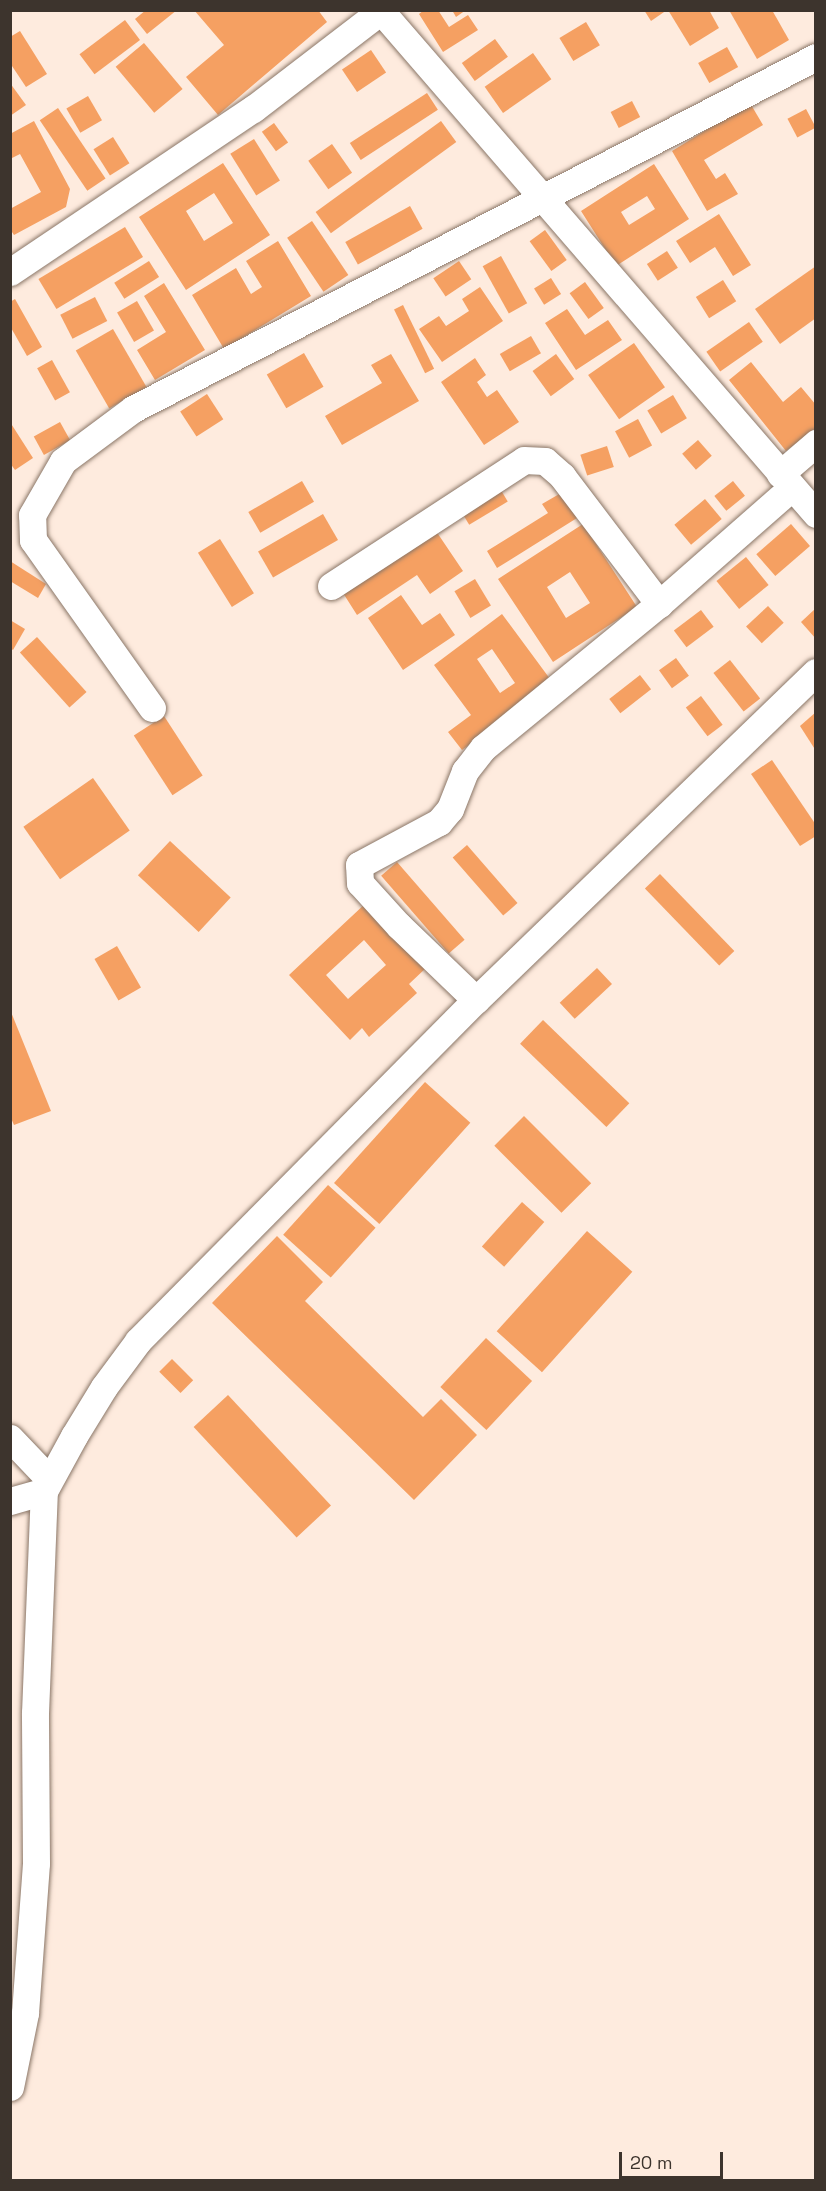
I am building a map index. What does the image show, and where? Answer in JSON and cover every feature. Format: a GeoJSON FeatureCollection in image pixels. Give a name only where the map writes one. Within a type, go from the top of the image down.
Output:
{"type":"FeatureCollection","features":[{"type":"Feature","properties":{"kind":"street"},"geometry":{"type":"LineString","coordinates":[[10,272],[253,109],[382,11],[816,514]]}},
{"type":"Feature","properties":{"kind":"street"},"geometry":{"type":"LineString","coordinates":[[152,708],[33,540],[32,516],[63,461],[133,409],[816,57]]}},
{"type":"Feature","properties":{"kind":"street"},"geometry":{"type":"LineString","coordinates":[[476,1000],[399,926],[360,883],[359,865],[362,861],[439,822],[450,809],[465,771],[483,748],[659,604],[786,481],[816,444]]}},
{"type":"Feature","properties":{"kind":"street"},"geometry":{"type":"LineString","coordinates":[[331,586],[524,460],[535,460],[545,461],[562,476],[659,604]]}},
{"type":"Feature","properties":{"kind":"street"},"geometry":{"type":"LineString","coordinates":[[10,2087],[25,2013],[36,1863],[35,1713],[47,1485],[104,1387],[138,1341],[476,1000],[816,672]]}},
{"type":"Feature","properties":{"kind":"street"},"geometry":{"type":"LineString","coordinates":[[10,1438],[47,1485]]}},
{"type":"Feature","properties":{"kind":"street"},"geometry":{"type":"LineString","coordinates":[[10,1501],[47,1485]]}},
{"type":"Feature","properties":{"kind":"building"},"geometry":{"type":"Polygon","coordinates":[[[146,10],[177,10],[147,34],[135,19],[146,10]]]}},
{"type":"Feature","properties":{"kind":"building"},"geometry":{"type":"Polygon","coordinates":[[[194,10],[318,10],[327,22],[218,115],[186,77],[224,45],[194,10]]]}},
{"type":"Feature","properties":{"kind":"building"},"geometry":{"type":"Polygon","coordinates":[[[424,10],[438,10],[449,27],[468,15],[478,30],[443,52],[419,14],[424,10]]]}},
{"type":"Feature","properties":{"kind":"building"},"geometry":{"type":"Polygon","coordinates":[[[452,10],[466,10],[456,17],[452,10]]]}},
{"type":"Feature","properties":{"kind":"building"},"geometry":{"type":"Polygon","coordinates":[[[644,10],[667,10],[651,21],[644,10]]]}},
{"type":"Feature","properties":{"kind":"building"},"geometry":{"type":"Polygon","coordinates":[[[668,10],[709,10],[719,28],[690,46],[668,10]]]}},
{"type":"Feature","properties":{"kind":"building"},"geometry":{"type":"Polygon","coordinates":[[[729,10],[772,10],[789,40],[757,59],[729,10]]]}},
{"type":"Feature","properties":{"kind":"building"},"geometry":{"type":"Polygon","coordinates":[[[125,20],[140,40],[95,74],[79,54],[125,20]]]}},
{"type":"Feature","properties":{"kind":"building"},"geometry":{"type":"Polygon","coordinates":[[[586,22],[600,45],[573,61],[559,38],[586,22]]]}},
{"type":"Feature","properties":{"kind":"building"},"geometry":{"type":"Polygon","coordinates":[[[20,31],[47,74],[26,87],[10,63],[10,37],[20,31]]]}},
{"type":"Feature","properties":{"kind":"building"},"geometry":{"type":"Polygon","coordinates":[[[495,39],[508,57],[475,81],[462,63],[495,39]]]}},
{"type":"Feature","properties":{"kind":"building"},"geometry":{"type":"Polygon","coordinates":[[[144,43],[183,89],[154,113],[116,67],[144,43]]]}},
{"type":"Feature","properties":{"kind":"building"},"geometry":{"type":"Polygon","coordinates":[[[727,47],[738,67],[709,83],[698,63],[727,47]]]}},
{"type":"Feature","properties":{"kind":"building"},"geometry":{"type":"Polygon","coordinates":[[[371,50],[386,72],[357,92],[342,70],[371,50]]]}},
{"type":"Feature","properties":{"kind":"building"},"geometry":{"type":"Polygon","coordinates":[[[533,53],[551,79],[503,113],[485,87],[533,53]]]}},
{"type":"Feature","properties":{"kind":"building"},"geometry":{"type":"Polygon","coordinates":[[[10,83],[26,105],[10,116],[10,83]]]}},
{"type":"Feature","properties":{"kind":"building"},"geometry":{"type":"Polygon","coordinates":[[[427,93],[438,110],[361,160],[350,143],[427,93]]]}},
{"type":"Feature","properties":{"kind":"building"},"geometry":{"type":"Polygon","coordinates":[[[88,96],[102,120],[80,133],[66,108],[88,96]]]}},
{"type":"Feature","properties":{"kind":"building"},"geometry":{"type":"Polygon","coordinates":[[[632,101],[640,117],[619,128],[611,112],[632,101]]]}},
{"type":"Feature","properties":{"kind":"building"},"geometry":{"type":"Polygon","coordinates":[[[750,103],[763,125],[704,160],[716,179],[725,173],[738,194],[707,211],[672,151],[750,103]]]}},
{"type":"Feature","properties":{"kind":"building"},"geometry":{"type":"Polygon","coordinates":[[[58,108],[106,178],[87,191],[40,120],[58,108]]]}},
{"type":"Feature","properties":{"kind":"building"},"geometry":{"type":"Polygon","coordinates":[[[806,109],[816,128],[797,137],[787,119],[806,109]]]}},
{"type":"Feature","properties":{"kind":"building"},"geometry":{"type":"Polygon","coordinates":[[[34,121],[70,189],[66,207],[14,235],[10,229],[10,209],[41,192],[20,154],[10,159],[10,134],[34,121]]]}},
{"type":"Feature","properties":{"kind":"building"},"geometry":{"type":"Polygon","coordinates":[[[441,121],[456,142],[331,233],[316,212],[441,121]]]}},
{"type":"Feature","properties":{"kind":"building"},"geometry":{"type":"Polygon","coordinates":[[[274,123],[288,142],[276,151],[262,132],[274,123]]]}},
{"type":"Feature","properties":{"kind":"building"},"geometry":{"type":"Polygon","coordinates":[[[113,137],[129,163],[110,175],[93,149],[113,137]]]}},
{"type":"Feature","properties":{"kind":"building"},"geometry":{"type":"Polygon","coordinates":[[[254,139],[280,181],[256,195],[230,154],[254,139]]]}},
{"type":"Feature","properties":{"kind":"building"},"geometry":{"type":"Polygon","coordinates":[[[332,144],[352,173],[328,189],[308,161],[332,144]]]}},
{"type":"Feature","properties":{"kind":"building"},"geometry":{"type":"Polygon","coordinates":[[[223,163],[270,235],[186,290],[139,217],[223,163]],[[214,193],[186,211],[204,241],[233,223],[214,193]]]}},
{"type":"Feature","properties":{"kind":"building"},"geometry":{"type":"Polygon","coordinates":[[[654,164],[689,219],[616,266],[581,211],[654,164]],[[647,196],[621,212],[629,225],[655,209],[647,196]]]}},
{"type":"Feature","properties":{"kind":"building"},"geometry":{"type":"Polygon","coordinates":[[[410,206],[423,229],[358,265],[345,242],[410,206]]]}},
{"type":"Feature","properties":{"kind":"building"},"geometry":{"type":"Polygon","coordinates":[[[719,214],[751,265],[733,276],[715,247],[690,263],[676,241],[719,214]]]}},
{"type":"Feature","properties":{"kind":"building"},"geometry":{"type":"Polygon","coordinates":[[[312,221],[348,275],[323,292],[287,238],[312,221]]]}},
{"type":"Feature","properties":{"kind":"building"},"geometry":{"type":"Polygon","coordinates":[[[125,227],[143,257],[56,309],[38,279],[125,227]]]}},
{"type":"Feature","properties":{"kind":"building"},"geometry":{"type":"Polygon","coordinates":[[[545,230],[567,260],[551,271],[530,241],[545,230]]]}},
{"type":"Feature","properties":{"kind":"building"},"geometry":{"type":"Polygon","coordinates":[[[278,241],[311,296],[224,349],[192,295],[236,268],[251,294],[262,287],[246,261],[278,241]]]}},
{"type":"Feature","properties":{"kind":"building"},"geometry":{"type":"Polygon","coordinates":[[[667,251],[678,268],[658,281],[647,264],[667,251]]]}},
{"type":"Feature","properties":{"kind":"building"},"geometry":{"type":"Polygon","coordinates":[[[501,256],[527,303],[509,313],[483,266],[501,256]]]}},
{"type":"Feature","properties":{"kind":"building"},"geometry":{"type":"Polygon","coordinates":[[[149,261],[159,277],[124,299],[114,283],[149,261]]]}},
{"type":"Feature","properties":{"kind":"building"},"geometry":{"type":"Polygon","coordinates":[[[459,261],[471,279],[446,297],[433,278],[459,261]]]}},
{"type":"Feature","properties":{"kind":"building"},"geometry":{"type":"Polygon","coordinates":[[[816,266],[816,318],[780,344],[755,309],[816,266]]]}},
{"type":"Feature","properties":{"kind":"building"},"geometry":{"type":"Polygon","coordinates":[[[551,278],[561,294],[544,305],[534,289],[551,278]]]}},
{"type":"Feature","properties":{"kind":"building"},"geometry":{"type":"Polygon","coordinates":[[[723,280],[736,301],[709,318],[696,297],[723,280]]]}},
{"type":"Feature","properties":{"kind":"building"},"geometry":{"type":"Polygon","coordinates":[[[585,282],[604,308],[588,319],[570,293],[585,282]]]}},
{"type":"Feature","properties":{"kind":"building"},"geometry":{"type":"Polygon","coordinates":[[[164,283],[205,350],[155,380],[137,350],[166,332],[144,296],[164,283]]]}},
{"type":"Feature","properties":{"kind":"building"},"geometry":{"type":"Polygon","coordinates":[[[480,287],[503,321],[442,362],[419,329],[439,316],[446,326],[469,311],[462,299],[480,287]]]}},
{"type":"Feature","properties":{"kind":"building"},"geometry":{"type":"Polygon","coordinates":[[[95,297],[107,321],[73,339],[60,315],[95,297]]]}},
{"type":"Feature","properties":{"kind":"building"},"geometry":{"type":"Polygon","coordinates":[[[15,299],[42,347],[27,356],[10,326],[10,302],[15,299]]]}},
{"type":"Feature","properties":{"kind":"building"},"geometry":{"type":"Polygon","coordinates":[[[137,301],[154,330],[134,342],[117,312],[137,301]]]}},
{"type":"Feature","properties":{"kind":"building"},"geometry":{"type":"Polygon","coordinates":[[[403,305],[434,369],[425,373],[394,309],[403,305]]]}},
{"type":"Feature","properties":{"kind":"building"},"geometry":{"type":"Polygon","coordinates":[[[567,309],[585,335],[608,320],[622,340],[576,370],[545,323],[567,309]]]}},
{"type":"Feature","properties":{"kind":"building"},"geometry":{"type":"Polygon","coordinates":[[[749,322],[763,342],[720,371],[706,352],[749,322]]]}},
{"type":"Feature","properties":{"kind":"building"},"geometry":{"type":"Polygon","coordinates":[[[113,329],[146,387],[109,409],[76,350],[113,329]]]}},
{"type":"Feature","properties":{"kind":"building"},"geometry":{"type":"Polygon","coordinates":[[[531,336],[541,353],[510,371],[500,354],[531,336]]]}},
{"type":"Feature","properties":{"kind":"building"},"geometry":{"type":"Polygon","coordinates":[[[634,343],[665,387],[619,419],[588,375],[634,343]]]}},
{"type":"Feature","properties":{"kind":"building"},"geometry":{"type":"Polygon","coordinates":[[[304,353],[324,387],[286,408],[267,374],[304,353]]]}},
{"type":"Feature","properties":{"kind":"building"},"geometry":{"type":"Polygon","coordinates":[[[391,354],[419,401],[342,445],[325,416],[382,383],[371,365],[391,354]]]}},
{"type":"Feature","properties":{"kind":"building"},"geometry":{"type":"Polygon","coordinates":[[[556,354],[574,379],[551,396],[533,371],[556,354]]]}},
{"type":"Feature","properties":{"kind":"building"},"geometry":{"type":"Polygon","coordinates":[[[475,358],[486,375],[477,382],[487,397],[497,390],[519,422],[484,445],[441,382],[475,358]]]}},
{"type":"Feature","properties":{"kind":"building"},"geometry":{"type":"Polygon","coordinates":[[[52,360],[70,392],[55,401],[37,368],[52,360]]]}},
{"type":"Feature","properties":{"kind":"building"},"geometry":{"type":"Polygon","coordinates":[[[751,362],[783,402],[801,387],[816,405],[816,428],[786,451],[729,380],[751,362]]]}},
{"type":"Feature","properties":{"kind":"building"},"geometry":{"type":"Polygon","coordinates":[[[207,394],[223,419],[197,437],[180,411],[207,394]]]}},
{"type":"Feature","properties":{"kind":"building"},"geometry":{"type":"Polygon","coordinates":[[[673,395],[687,418],[661,434],[647,410],[673,395]]]}},
{"type":"Feature","properties":{"kind":"building"},"geometry":{"type":"Polygon","coordinates":[[[638,419],[652,445],[629,458],[615,431],[638,419]]]}},
{"type":"Feature","properties":{"kind":"building"},"geometry":{"type":"Polygon","coordinates":[[[10,422],[33,458],[15,470],[10,463],[10,422]]]}},
{"type":"Feature","properties":{"kind":"building"},"geometry":{"type":"Polygon","coordinates":[[[60,422],[70,440],[44,455],[34,437],[60,422]]]}},
{"type":"Feature","properties":{"kind":"building"},"geometry":{"type":"Polygon","coordinates":[[[698,440],[712,456],[696,470],[682,454],[698,440]]]}},
{"type":"Feature","properties":{"kind":"building"},"geometry":{"type":"Polygon","coordinates":[[[607,446],[614,467],[587,476],[580,455],[607,446]]]}},
{"type":"Feature","properties":{"kind":"building"},"geometry":{"type":"Polygon","coordinates":[[[302,481],[314,502],[260,533],[248,512],[302,481]]]}},
{"type":"Feature","properties":{"kind":"building"},"geometry":{"type":"Polygon","coordinates":[[[733,481],[745,496],[726,511],[714,496],[733,481]]]}},
{"type":"Feature","properties":{"kind":"building"},"geometry":{"type":"Polygon","coordinates":[[[499,487],[508,502],[469,525],[460,510],[499,487]]]}},
{"type":"Feature","properties":{"kind":"building"},"geometry":{"type":"Polygon","coordinates":[[[561,493],[577,518],[497,568],[487,551],[548,513],[542,504],[561,493]]]}},
{"type":"Feature","properties":{"kind":"building"},"geometry":{"type":"Polygon","coordinates":[[[705,499],[722,519],[691,545],[674,525],[705,499]]]}},
{"type":"Feature","properties":{"kind":"building"},"geometry":{"type":"Polygon","coordinates":[[[323,514],[338,540],[273,577],[258,552],[323,514]]]}},
{"type":"Feature","properties":{"kind":"building"},"geometry":{"type":"Polygon","coordinates":[[[583,524],[637,607],[553,662],[498,579],[583,524]],[[570,572],[547,587],[566,618],[590,603],[570,572]]]}},
{"type":"Feature","properties":{"kind":"building"},"geometry":{"type":"Polygon","coordinates":[[[791,524],[810,546],[775,576],[756,554],[791,524]]]}},
{"type":"Feature","properties":{"kind":"building"},"geometry":{"type":"Polygon","coordinates":[[[436,531],[463,571],[430,594],[417,575],[357,615],[343,593],[436,531]]]}},
{"type":"Feature","properties":{"kind":"building"},"geometry":{"type":"Polygon","coordinates":[[[220,539],[254,593],[232,607],[198,553],[220,539]]]}},
{"type":"Feature","properties":{"kind":"building"},"geometry":{"type":"Polygon","coordinates":[[[746,557],[769,585],[739,609],[716,581],[746,557]]]}},
{"type":"Feature","properties":{"kind":"building"},"geometry":{"type":"Polygon","coordinates":[[[10,561],[46,584],[38,598],[10,581],[10,561]]]}},
{"type":"Feature","properties":{"kind":"building"},"geometry":{"type":"Polygon","coordinates":[[[475,579],[491,606],[470,618],[454,591],[475,579]]]}},
{"type":"Feature","properties":{"kind":"building"},"geometry":{"type":"Polygon","coordinates":[[[401,595],[422,625],[440,613],[455,635],[403,670],[368,618],[401,595]]]}},
{"type":"Feature","properties":{"kind":"building"},"geometry":{"type":"Polygon","coordinates":[[[768,606],[784,623],[762,643],[746,626],[768,606]]]}},
{"type":"Feature","properties":{"kind":"building"},"geometry":{"type":"Polygon","coordinates":[[[816,608],[816,639],[801,622],[816,608]]]}},
{"type":"Feature","properties":{"kind":"building"},"geometry":{"type":"Polygon","coordinates":[[[701,610],[714,627],[686,647],[674,630],[701,610]]]}},
{"type":"Feature","properties":{"kind":"building"},"geometry":{"type":"Polygon","coordinates":[[[502,614],[553,683],[462,750],[448,732],[471,715],[434,665],[502,614]],[[492,649],[477,659],[500,693],[515,683],[492,649]]]}},
{"type":"Feature","properties":{"kind":"building"},"geometry":{"type":"Polygon","coordinates":[[[10,620],[25,629],[13,650],[10,648],[10,620]]]}},
{"type":"Feature","properties":{"kind":"building"},"geometry":{"type":"Polygon","coordinates":[[[37,637],[87,692],[69,707],[20,652],[37,637]]]}},
{"type":"Feature","properties":{"kind":"building"},"geometry":{"type":"Polygon","coordinates":[[[676,658],[689,676],[672,688],[659,670],[676,658]]]}},
{"type":"Feature","properties":{"kind":"building"},"geometry":{"type":"Polygon","coordinates":[[[730,660],[760,699],[744,712],[713,673],[730,660]]]}},
{"type":"Feature","properties":{"kind":"building"},"geometry":{"type":"Polygon","coordinates":[[[640,675],[651,689],[620,713],[609,699],[640,675]]]}},
{"type":"Feature","properties":{"kind":"building"},"geometry":{"type":"Polygon","coordinates":[[[701,696],[723,725],[707,736],[686,707],[701,696]]]}},
{"type":"Feature","properties":{"kind":"building"},"geometry":{"type":"Polygon","coordinates":[[[816,712],[816,751],[800,726],[816,712]]]}},
{"type":"Feature","properties":{"kind":"building"},"geometry":{"type":"Polygon","coordinates":[[[164,716],[203,776],[172,795],[134,736],[164,716]]]}},
{"type":"Feature","properties":{"kind":"building"},"geometry":{"type":"Polygon","coordinates":[[[772,760],[816,825],[816,836],[800,846],[751,774],[772,760]]]}},
{"type":"Feature","properties":{"kind":"building"},"geometry":{"type":"Polygon","coordinates":[[[93,778],[130,830],[60,879],[23,827],[93,778]]]}},
{"type":"Feature","properties":{"kind":"building"},"geometry":{"type":"Polygon","coordinates":[[[170,841],[231,898],[199,932],[138,875],[170,841]]]}},
{"type":"Feature","properties":{"kind":"building"},"geometry":{"type":"Polygon","coordinates":[[[467,845],[518,903],[503,916],[453,857],[467,845]]]}},
{"type":"Feature","properties":{"kind":"building"},"geometry":{"type":"Polygon","coordinates":[[[397,862],[465,940],[449,954],[381,876],[397,862]]]}},
{"type":"Feature","properties":{"kind":"building"},"geometry":{"type":"Polygon","coordinates":[[[660,874],[734,951],[719,966],[645,889],[660,874]]]}},
{"type":"Feature","properties":{"kind":"building"},"geometry":{"type":"Polygon","coordinates":[[[367,902],[427,967],[409,984],[417,993],[369,1037],[362,1028],[350,1040],[289,975],[367,902]],[[364,940],[326,975],[348,999],[386,965],[364,940]]]}},
{"type":"Feature","properties":{"kind":"building"},"geometry":{"type":"Polygon","coordinates":[[[117,946],[141,988],[118,1001],[94,959],[117,946]]]}},
{"type":"Feature","properties":{"kind":"building"},"geometry":{"type":"Polygon","coordinates":[[[597,968],[612,984],[575,1019],[560,1003],[597,968]]]}},
{"type":"Feature","properties":{"kind":"building"},"geometry":{"type":"Polygon","coordinates":[[[11,1012],[51,1111],[14,1125],[10,1116],[11,1012]]]}},
{"type":"Feature","properties":{"kind":"building"},"geometry":{"type":"Polygon","coordinates":[[[543,1020],[629,1103],[606,1127],[520,1044],[543,1020]]]}},
{"type":"Feature","properties":{"kind":"building"},"geometry":{"type":"Polygon","coordinates":[[[425,1082],[470,1123],[379,1224],[334,1183],[425,1082]]]}},
{"type":"Feature","properties":{"kind":"building"},"geometry":{"type":"Polygon","coordinates":[[[524,1116],[591,1183],[561,1213],[494,1146],[524,1116]]]}},
{"type":"Feature","properties":{"kind":"building"},"geometry":{"type":"Polygon","coordinates":[[[328,1185],[376,1228],[331,1278],[283,1235],[328,1185]]]}},
{"type":"Feature","properties":{"kind":"building"},"geometry":{"type":"Polygon","coordinates":[[[522,1202],[544,1222],[504,1267],[482,1247],[522,1202]]]}},
{"type":"Feature","properties":{"kind":"building"},"geometry":{"type":"Polygon","coordinates":[[[587,1231],[632,1272],[542,1372],[497,1331],[587,1231]]]}},
{"type":"Feature","properties":{"kind":"building"},"geometry":{"type":"Polygon","coordinates":[[[277,1236],[323,1282],[305,1301],[423,1417],[441,1399],[477,1435],[414,1500],[212,1303],[277,1236]]]}},
{"type":"Feature","properties":{"kind":"building"},"geometry":{"type":"Polygon","coordinates":[[[486,1338],[532,1381],[486,1430],[440,1387],[486,1338]]]}},
{"type":"Feature","properties":{"kind":"building"},"geometry":{"type":"Polygon","coordinates":[[[172,1359],[193,1380],[180,1393],[159,1372],[172,1359]]]}},
{"type":"Feature","properties":{"kind":"building"},"geometry":{"type":"Polygon","coordinates":[[[228,1395],[331,1505],[297,1537],[194,1427],[228,1395]]]}}]}
